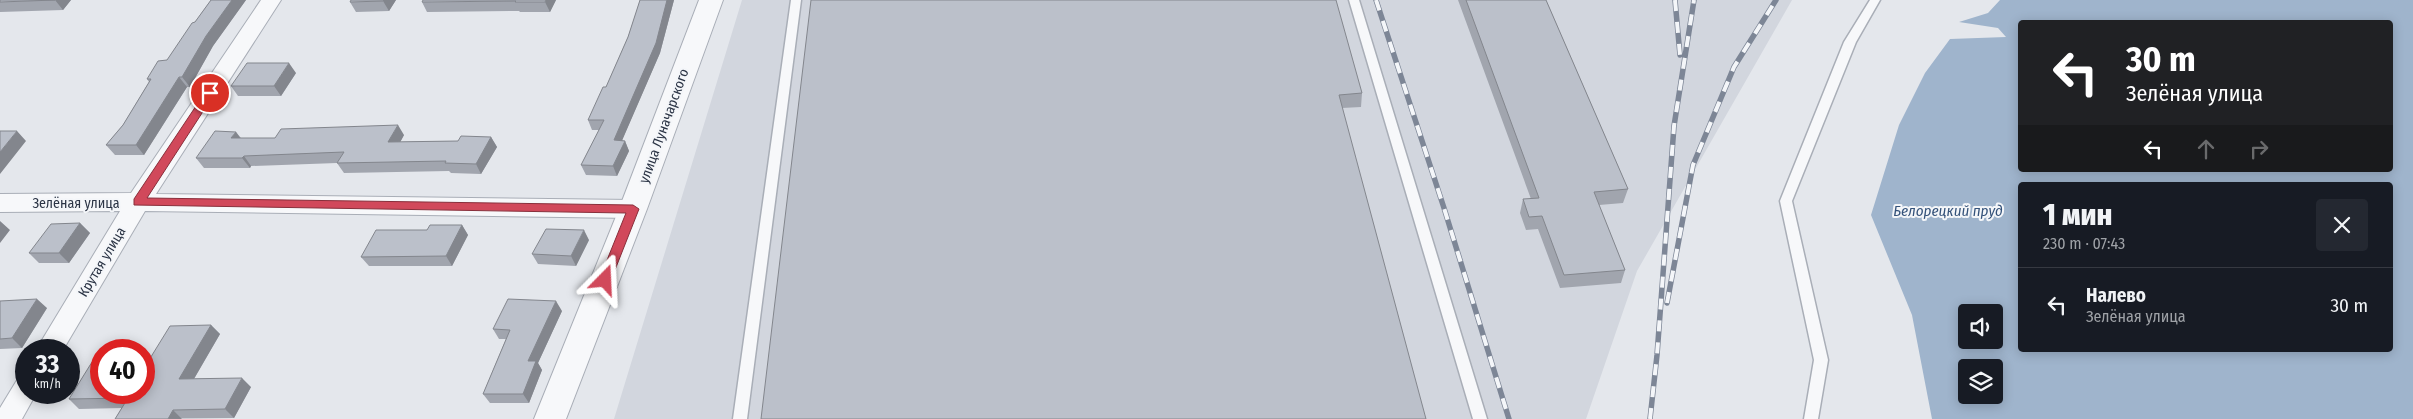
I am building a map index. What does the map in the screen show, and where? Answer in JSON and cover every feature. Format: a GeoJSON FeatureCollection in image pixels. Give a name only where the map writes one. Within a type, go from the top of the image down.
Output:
{"type":"FeatureCollection","features":[{"type":"Feature","properties":{"kind":"street","name":"Крутая улица"},"geometry":{"type":"LineString","coordinates":[[56,339],[138,202],[271,0]]}},
{"type":"Feature","properties":{"kind":"street","name":"улица Луначарского"},"geometry":{"type":"LineString","coordinates":[[550,419],[633,209],[711,0]]}},
{"type":"Feature","properties":{"kind":"street","name":"Зелёная улица"},"geometry":{"type":"LineString","coordinates":[[0,203],[138,202],[633,209]]}},
{"type":"Feature","properties":{"kind":"street"},"geometry":{"type":"LineString","coordinates":[[8,419],[17,404]]}},
{"type":"Feature","properties":{"kind":"lane"},"geometry":{"type":"LineString","coordinates":[[740,419],[796,0]]}},
{"type":"Feature","properties":{"kind":"lane"},"geometry":{"type":"LineString","coordinates":[[1354,0],[1480,419]]}},
{"type":"Feature","properties":{"kind":"lane"},"geometry":{"type":"LineString","coordinates":[[1811,419],[1821,360],[1786,201],[1850,42],[1875,0]]}},
{"type":"Feature","properties":{"kind":"shaded area"},"geometry":{"type":"Polygon","coordinates":[[[742,0],[1792,0],[1637,271],[1586,419],[614,419],[742,0]]]}},
{"type":"Feature","properties":{"kind":"water","name":"Белорецкий пруд"},"geometry":{"type":"Polygon","coordinates":[[[2000,0],[2413,0],[2413,419],[1932,419],[1912,315],[1871,215],[1899,125],[1925,73],[1950,39],[2006,37],[1998,28],[1959,22],[1988,13],[2000,0]]]}},
{"type":"Feature","properties":{"kind":"building"},"geometry":{"type":"Polygon","coordinates":[[[0,0],[55,0],[0,2],[0,0]]]}},
{"type":"Feature","properties":{"kind":"building"},"geometry":{"type":"Polygon","coordinates":[[[211,0],[232,0],[206,36],[182,77],[179,77],[136,145],[106,145],[123,125],[151,79],[147,79],[158,61],[167,60],[192,23],[195,22],[211,0]]]}},
{"type":"Feature","properties":{"kind":"building"},"geometry":{"type":"Polygon","coordinates":[[[351,0],[384,0],[350,2],[351,0]]]}},
{"type":"Feature","properties":{"kind":"building"},"geometry":{"type":"Polygon","coordinates":[[[423,0],[546,0],[545,2],[422,2],[423,0]]]}},
{"type":"Feature","properties":{"kind":"building"},"geometry":{"type":"Polygon","coordinates":[[[640,0],[667,0],[656,43],[614,140],[625,141],[613,166],[581,165],[604,120],[588,120],[603,87],[606,87],[628,37],[640,0]]]}},
{"type":"Feature","properties":{"kind":"building"},"geometry":{"type":"Polygon","coordinates":[[[811,0],[1336,0],[1362,93],[1339,95],[1426,419],[761,419],[811,0]]]}},
{"type":"Feature","properties":{"kind":"building"},"geometry":{"type":"Polygon","coordinates":[[[1466,0],[1546,0],[1628,189],[1594,192],[1625,270],[1564,275],[1542,216],[1529,217],[1523,199],[1539,198],[1466,0]]]}},
{"type":"Feature","properties":{"kind":"building"},"geometry":{"type":"Polygon","coordinates":[[[247,63],[289,63],[274,86],[231,86],[247,63]]]}},
{"type":"Feature","properties":{"kind":"building"},"geometry":{"type":"Polygon","coordinates":[[[398,125],[388,142],[458,141],[461,136],[491,137],[476,164],[445,163],[446,161],[337,163],[344,152],[244,156],[242,158],[196,158],[215,131],[236,132],[231,138],[275,138],[281,129],[398,125]]]}},
{"type":"Feature","properties":{"kind":"building"},"geometry":{"type":"Polygon","coordinates":[[[0,131],[17,131],[0,152],[0,131]]]}},
{"type":"Feature","properties":{"kind":"building"},"geometry":{"type":"Polygon","coordinates":[[[80,223],[59,253],[29,253],[51,224],[80,223]]]}},
{"type":"Feature","properties":{"kind":"building"},"geometry":{"type":"Polygon","coordinates":[[[430,225],[462,225],[446,256],[361,257],[376,230],[427,230],[430,225]]]}},
{"type":"Feature","properties":{"kind":"building"},"geometry":{"type":"Polygon","coordinates":[[[546,229],[584,230],[571,256],[532,254],[546,229]]]}},
{"type":"Feature","properties":{"kind":"building"},"geometry":{"type":"Polygon","coordinates":[[[37,299],[12,338],[0,339],[0,301],[37,299]]]}},
{"type":"Feature","properties":{"kind":"building"},"geometry":{"type":"Polygon","coordinates":[[[508,299],[556,301],[528,361],[536,361],[523,394],[483,394],[510,330],[493,329],[508,299]]]}},
{"type":"Feature","properties":{"kind":"building"},"geometry":{"type":"Polygon","coordinates":[[[211,325],[179,379],[242,378],[225,409],[173,410],[168,419],[115,419],[124,404],[155,404],[155,350],[170,326],[211,325]]]}},
{"type":"Feature","properties":{"kind":"building"},"geometry":{"type":"Polygon","coordinates":[[[90,365],[90,399],[80,399],[80,381],[90,365]]]}},
{"type":"Feature","properties":{"kind":"railway"},"geometry":{"type":"LineString","coordinates":[[1376,0],[1444,208],[1509,419]]}},
{"type":"Feature","properties":{"kind":"railway"},"geometry":{"type":"LineString","coordinates":[[1675,0],[1680,55]]}},
{"type":"Feature","properties":{"kind":"railway"},"geometry":{"type":"LineString","coordinates":[[1650,419],[1657,355],[1674,126],[1694,0]]}},
{"type":"Feature","properties":{"kind":"railway"},"geometry":{"type":"LineString","coordinates":[[1667,303],[1693,165],[1734,67],[1776,0]]}},
{"type":"Feature","properties":{"kind":"route"},"geometry":{"type":"LineString","coordinates":[[210,93],[138,202],[633,209],[605,280]]}}]}
